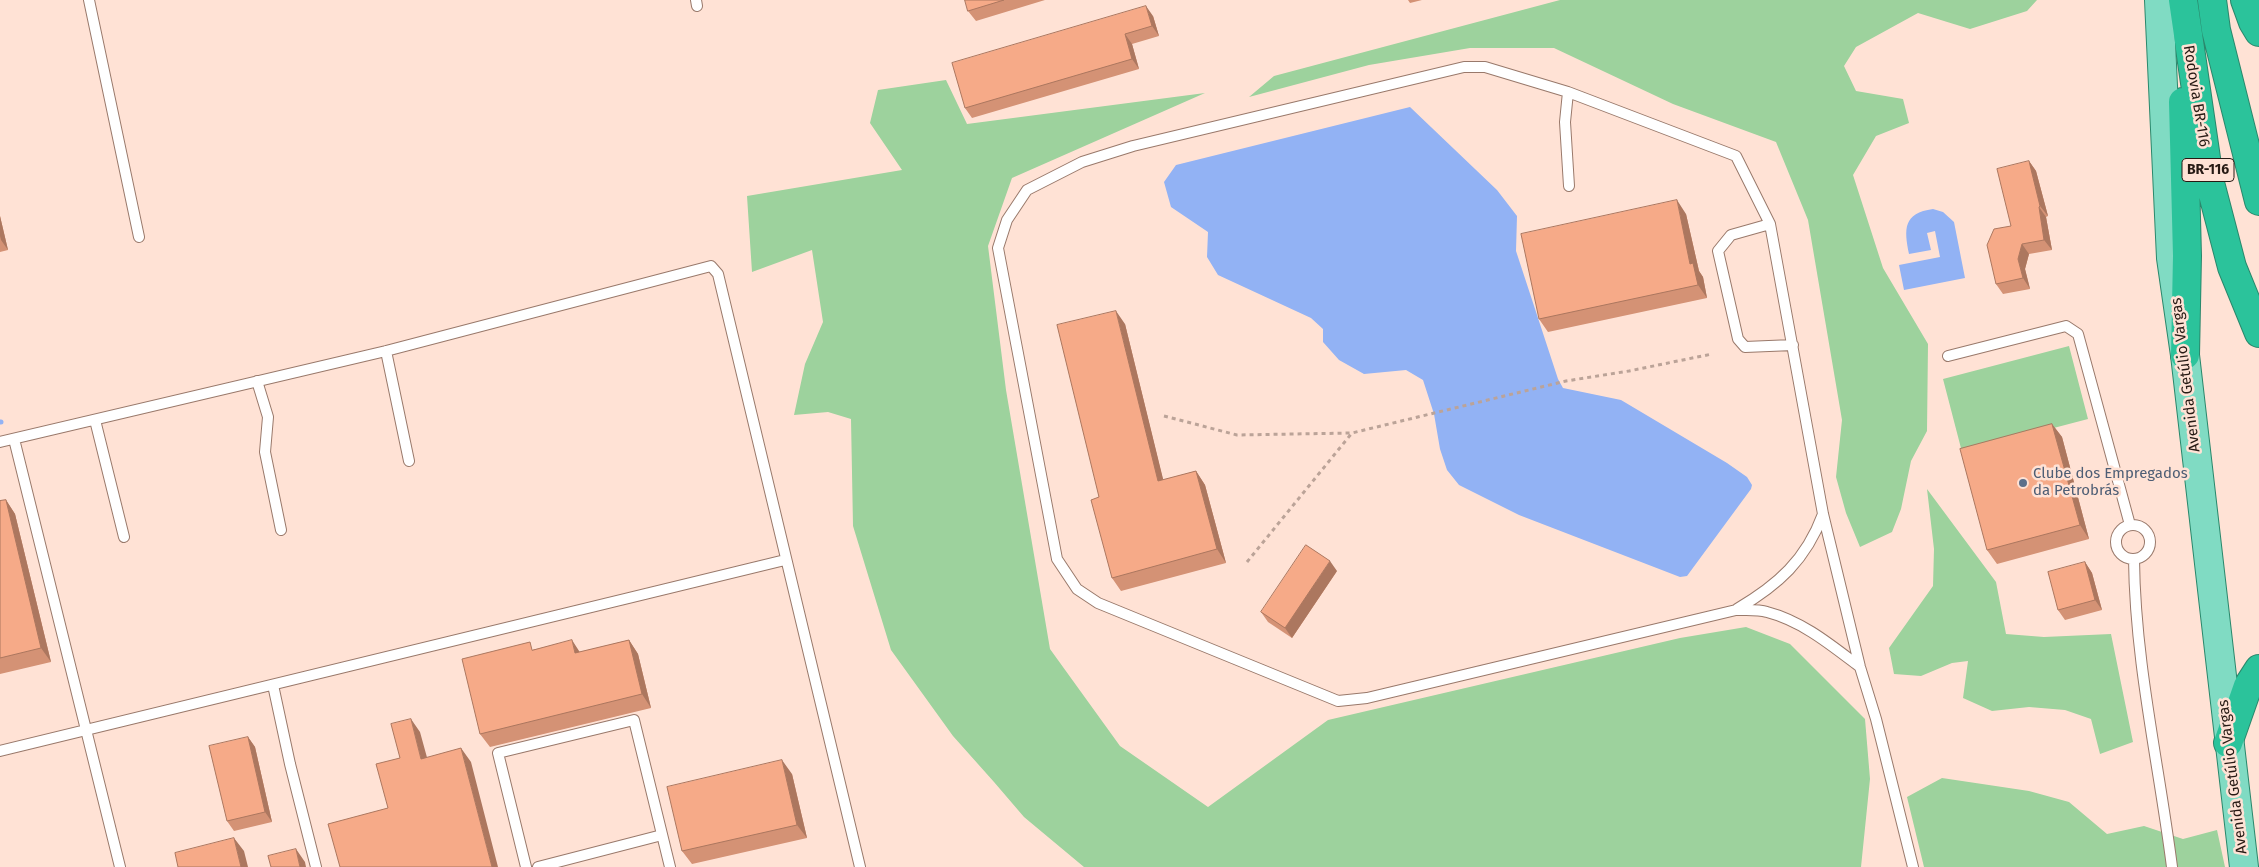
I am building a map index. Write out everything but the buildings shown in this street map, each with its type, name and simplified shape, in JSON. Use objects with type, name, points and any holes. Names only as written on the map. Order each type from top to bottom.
[{"type":"highway","name":"Rodovia BR-116","points":[[2212,0],[2216,30],[2259,201]]},
{"type":"highway","points":[[2245,0],[2259,32]]},
{"type":"highway","name":"BR-116","points":[[2184,12],[2183,116],[2187,256],[2185,355]]},
{"type":"highway","name":"Rodovia BR-116","points":[[2184,12],[2209,179],[2232,267],[2259,333]]},
{"type":"highway","points":[[2228,743],[2248,686],[2259,669]]},
{"type":"main road","name":"Avenida Getúlio Vargas","points":[[2159,0],[2172,258],[2185,355],[2228,743],[2244,867]]},
{"type":"lane","points":[[89,0],[139,237]]},
{"type":"lane","points":[[1860,667],[1814,632],[1766,611],[1736,610],[1367,698],[1338,700],[1098,603],[1077,589],[1057,559],[998,248],[1008,220],[1027,190],[1082,162],[1133,146],[1464,67],[1485,68],[1568,92],[1736,156],[1770,224],[1823,514],[1860,667],[1876,719],[1913,867]]},
{"type":"lane","points":[[1568,92],[1565,122],[1569,186]]},
{"type":"lane","points":[[1770,224],[1731,235],[1718,251],[1738,339],[1745,347],[1793,345]]},
{"type":"lane","points":[[0,442],[386,351],[712,266],[718,274],[860,867]]},
{"type":"lane","points":[[1948,356],[2066,326],[2078,334],[2130,525]]},
{"type":"lane","points":[[386,351],[409,461]]},
{"type":"lane","points":[[257,381],[268,417],[264,452],[280,530]]},
{"type":"lane","points":[[95,420],[124,537]]},
{"type":"lane","points":[[14,439],[120,867]]},
{"type":"lane","points":[[1736,610],[1766,592],[1790,570],[1815,534],[1823,514]]},
{"type":"lane","points":[[2130,525],[2139,526],[2146,531],[2150,540],[2148,549],[2142,556],[2134,559],[2121,554],[2116,540],[2123,528],[2130,525]]},
{"type":"lane","points":[[2134,559],[2134,589],[2148,716],[2165,813],[2172,867]]},
{"type":"lane","points":[[0,751],[785,560]]},
{"type":"lane","points":[[273,685],[290,764],[316,867]]},
{"type":"lane","points":[[526,867],[498,753],[634,720],[670,867]]},
{"type":"lane","points":[[538,867],[662,835]]},
{"type":"path","points":[[1164,416],[1237,435],[1352,433],[1566,382],[1712,354]]},
{"type":"path","points":[[1248,562],[1352,433]]},
{"type":"green space","points":[[1560,0],[2037,0],[2027,11],[1970,29],[1918,13],[1856,47],[1844,66],[1856,91],[1903,99],[1909,123],[1876,136],[1853,175],[1883,268],[1928,344],[1927,431],[1911,461],[1901,509],[1892,532],[1860,547],[1846,513],[1836,477],[1842,420],[1808,220],[1776,142],[1673,104],[1554,48],[1470,48],[1369,65],[1249,97],[1274,76]]},
{"type":"green space","points":[[946,80],[967,124],[1205,93],[1012,178],[988,246],[1006,390],[1050,649],[1120,746],[1208,807],[1328,720],[1680,638],[1746,627],[1790,644],[1865,719],[1870,779],[1861,867],[1084,867],[1024,817],[953,736],[891,650],[853,526],[851,419],[828,412],[794,415],[805,364],[823,322],[812,250],[752,272],[747,196],[902,170],[870,123],[878,90]]},
{"type":"green space","points":[[2069,346],[2088,419],[1962,452],[1943,379]]},
{"type":"green space","points":[[1927,489],[1996,582],[2006,634],[2044,637],[2111,634],[2133,742],[2100,754],[2091,719],[2065,710],[2029,707],[1992,711],[1963,698],[1968,661],[1952,663],[1921,676],[1894,674],[1889,648],[1933,586],[1934,549]]},
{"type":"green space","points":[[1942,778],[2029,791],[2069,802],[2107,834],[2144,826],[2183,839],[2217,830],[2225,867],[1924,867],[1907,797]]},
{"type":"water","points":[[1410,107],[1497,190],[1517,216],[1516,251],[1558,379],[1563,388],[1621,400],[1727,463],[1747,477],[1752,485],[1751,489],[1687,576],[1680,577],[1519,515],[1459,485],[1447,470],[1440,449],[1434,414],[1423,380],[1406,370],[1364,374],[1339,360],[1323,342],[1323,329],[1311,318],[1218,275],[1207,257],[1208,232],[1171,207],[1164,182],[1176,165]]},
{"type":"water","points":[[1933,209],[1943,212],[1954,222],[1965,278],[1904,290],[1899,265],[1940,257],[1935,231],[1927,233],[1931,250],[1909,254],[1907,245],[1906,230],[1911,218],[1923,211]]},
{"type":"place","name":"Clube dos Empregados da Petrobrás","points":[[2023,483]]}]
